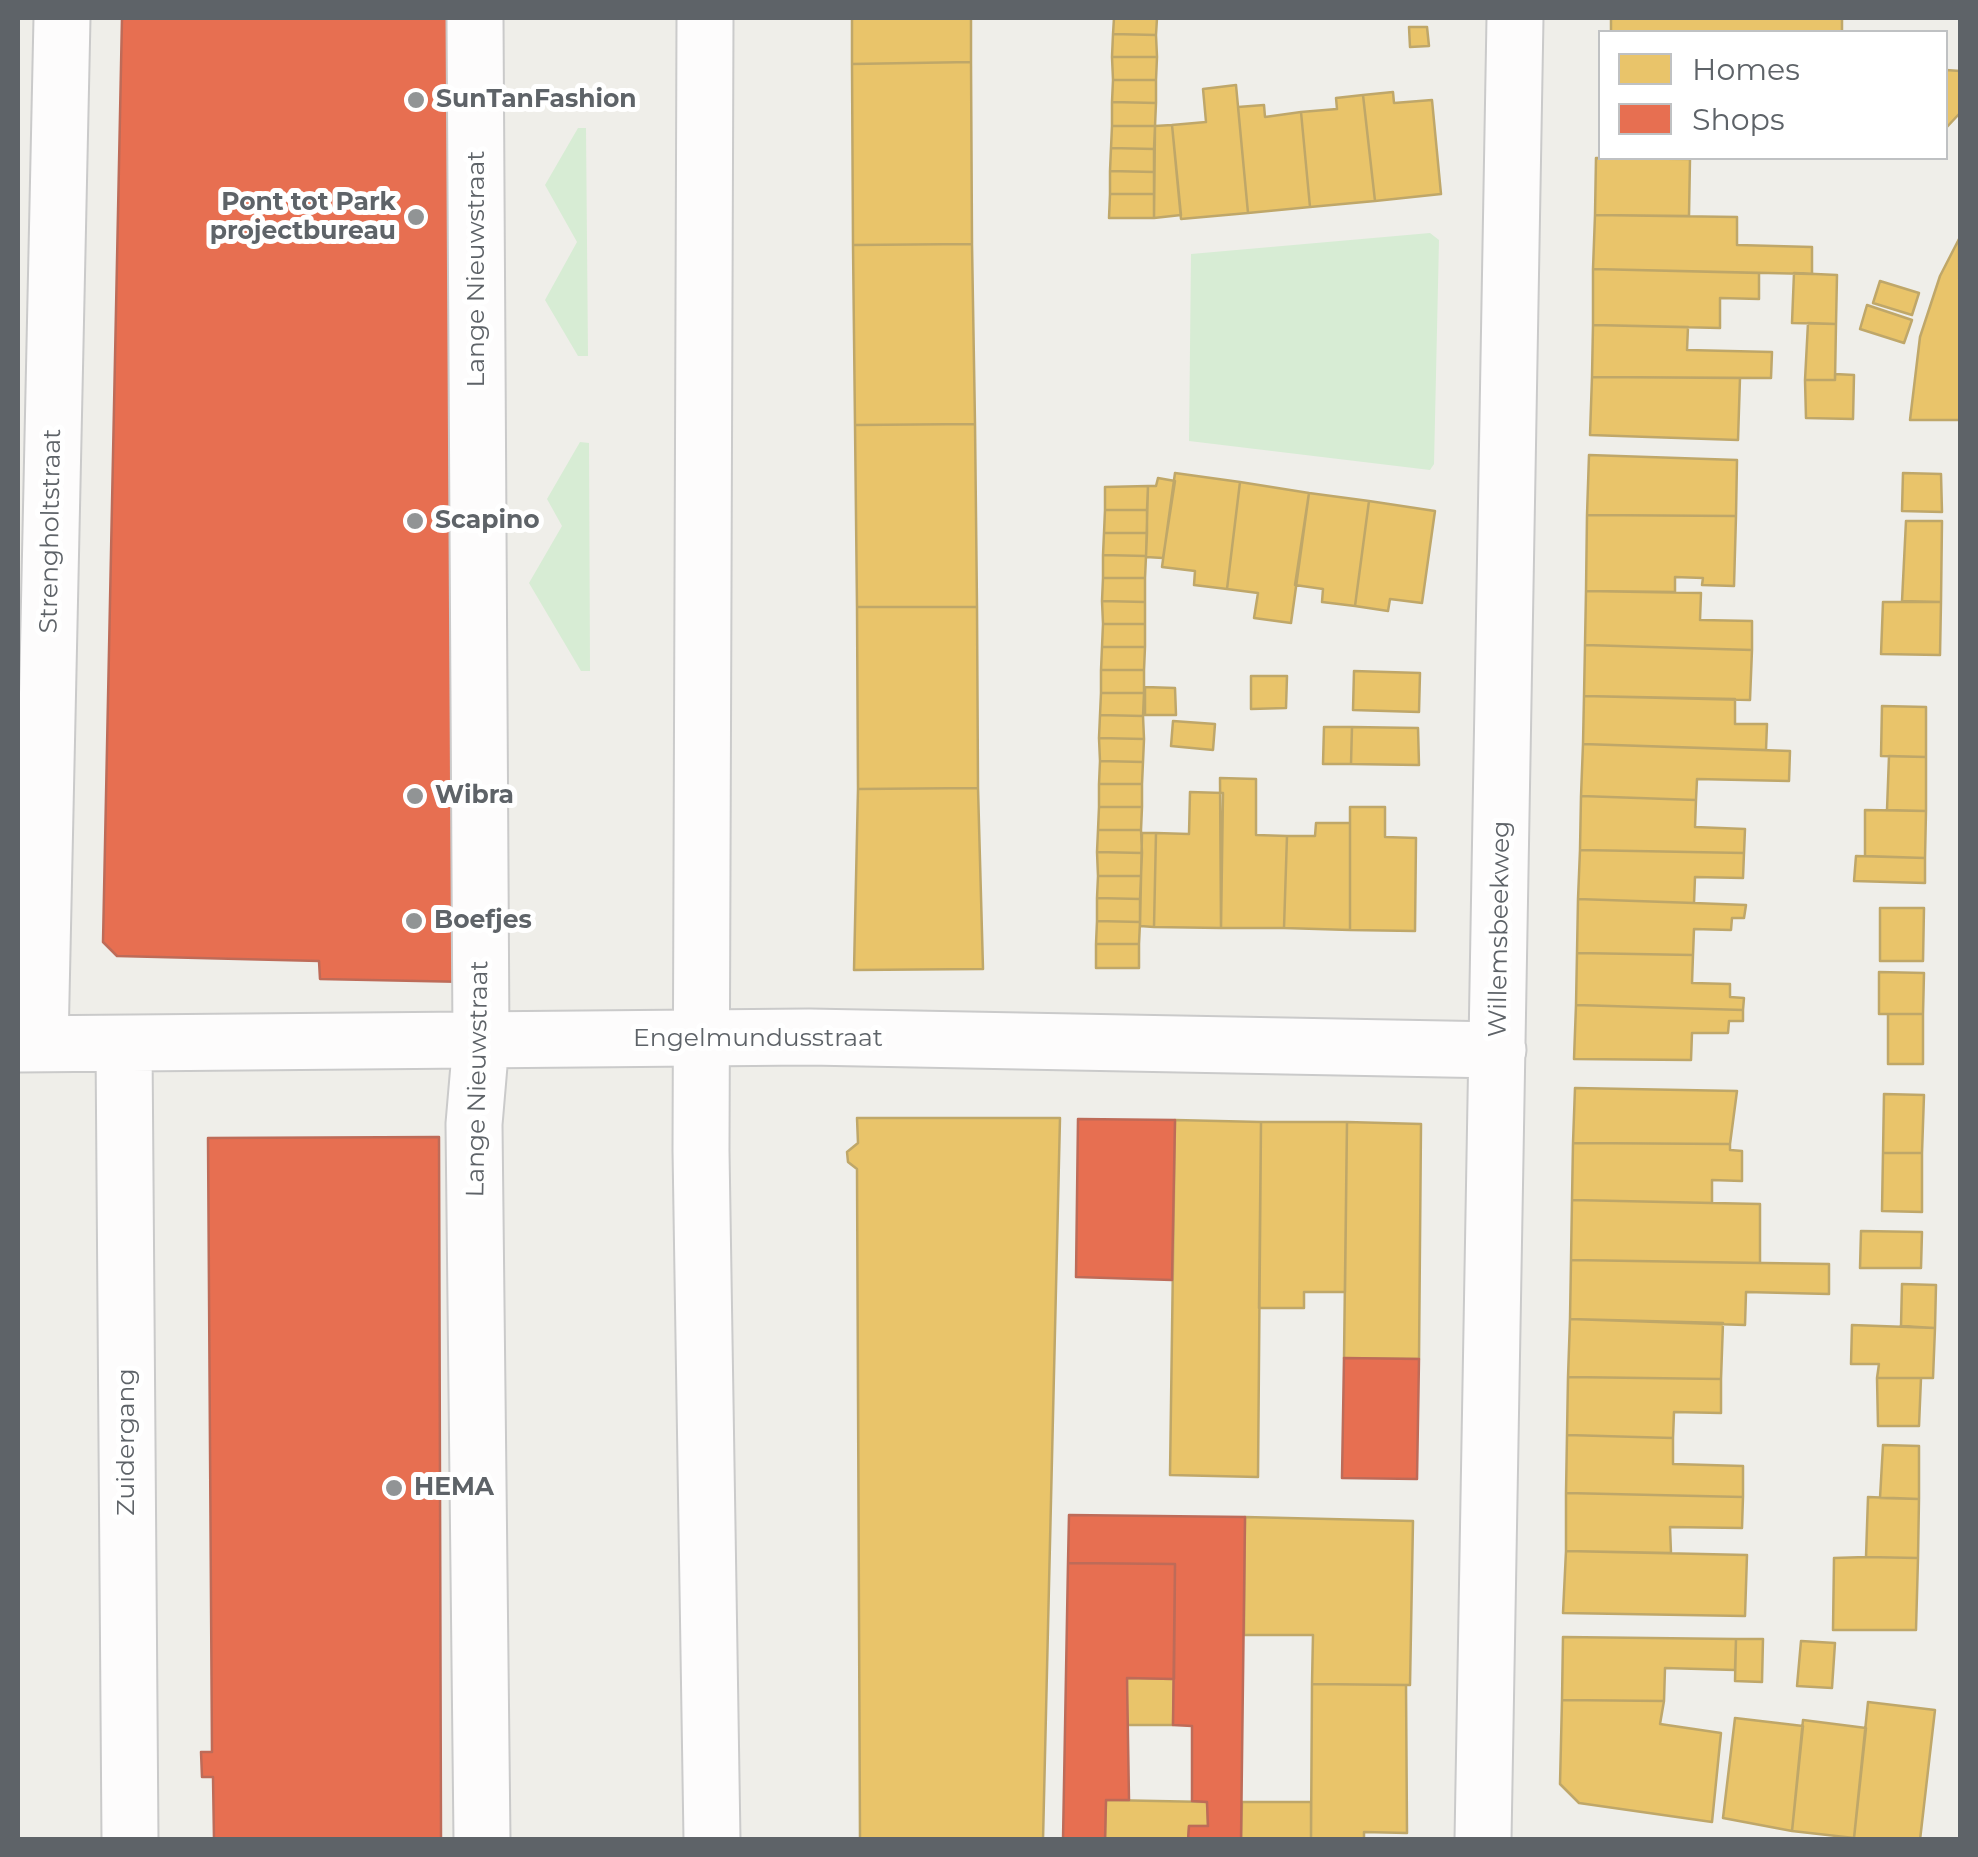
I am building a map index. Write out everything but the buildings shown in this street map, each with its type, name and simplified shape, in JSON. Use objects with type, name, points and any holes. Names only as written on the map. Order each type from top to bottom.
[{"type":"street","name":"Strengholtstraat","points":[[29,1044],[35,407],[62,18]]},
{"type":"street","name":"Lange Nieuwstraat","points":[[475,18],[481,1042],[474,1164],[482,1840]]},
{"type":"street","points":[[705,18],[701,1038],[712,1840]]},
{"type":"street","name":"Willemsbeekweg","points":[[1483,1840],[1515,18]]},
{"type":"street","name":"Engelmundusstraat","points":[[29,1044],[701,1038],[1498,1050]]},
{"type":"street","name":"Zuidergang","points":[[124,1045],[130,1840]]},
{"type":"green space","points":[[578,128],[586,128],[588,356],[578,356],[545,300],[577,242],[545,185]]},
{"type":"green space","points":[[1430,233],[1439,240],[1434,464],[1430,470],[1189,441],[1191,254]]},
{"type":"green space","points":[[580,442],[589,443],[590,671],[581,671],[529,583],[562,526],[547,499]]},
{"type":"place","name":"SunTanFashion","points":[[416,100]]},
{"type":"place","name":"Pont tot Park projectbureau","points":[[416,217]]},
{"type":"place","name":"Scapino","points":[[415,521]]},
{"type":"place","name":"Wibra","points":[[415,796]]},
{"type":"place","name":"Boefjes","points":[[414,921]]},
{"type":"place","name":"HEMA","points":[[394,1488]]}]
